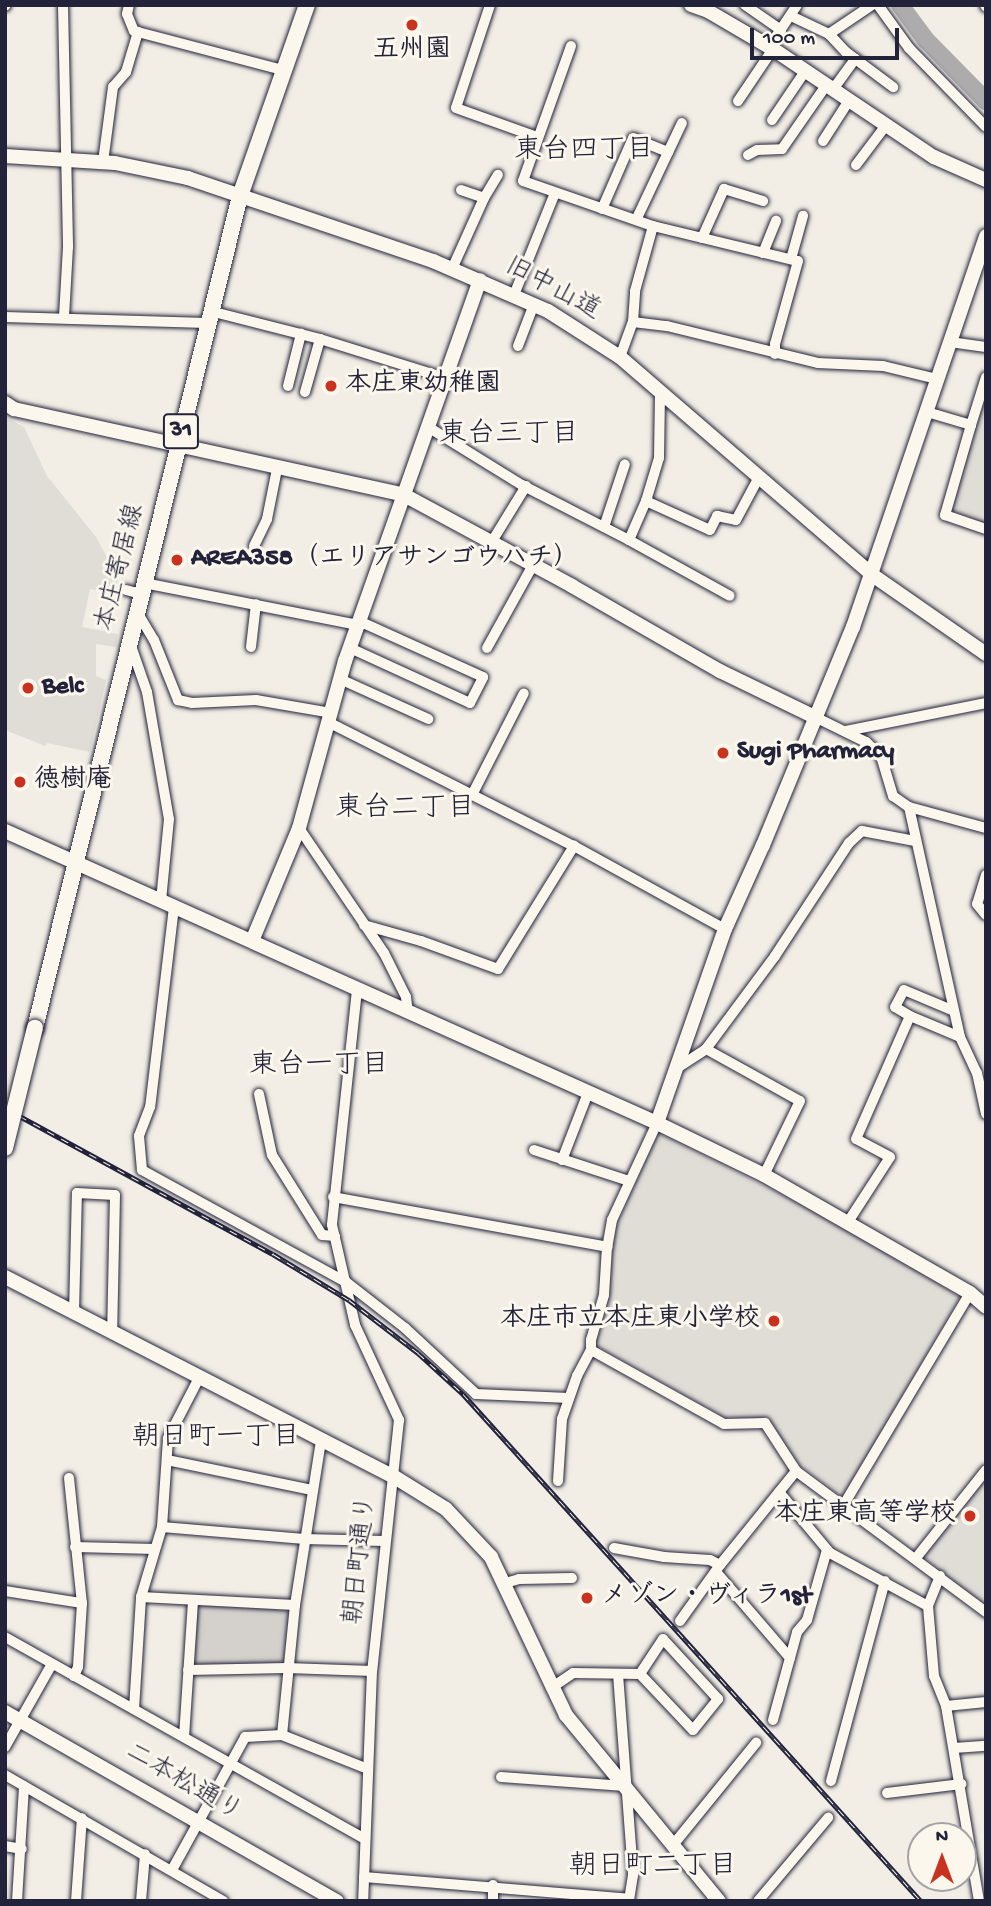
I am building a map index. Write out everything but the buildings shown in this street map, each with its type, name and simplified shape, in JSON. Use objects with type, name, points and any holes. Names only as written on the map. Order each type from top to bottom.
[{"type":"main road","name":"本庄寄居線","points":[[5,1148],[130,642],[137,612],[137,589],[178,446],[208,317],[240,196],[307,5]]},
{"type":"street","points":[[63,5],[68,247],[64,317]]},
{"type":"street","points":[[129,5],[127,14],[138,32],[283,70]]},
{"type":"street","points":[[490,5],[456,108],[537,137]]},
{"type":"street","points":[[691,5],[708,10],[771,48],[934,157],[986,180]]},
{"type":"street","points":[[745,5],[781,30]]},
{"type":"street","points":[[738,101],[797,5]]},
{"type":"street","points":[[829,34],[872,5]]},
{"type":"street","points":[[878,5],[909,48],[986,127]]},
{"type":"street","points":[[791,16],[829,34],[855,59],[893,87]]},
{"type":"street","points":[[103,162],[113,87],[126,72],[138,32]]},
{"type":"street","points":[[571,46],[523,181],[602,209],[637,218],[653,226],[798,261],[775,344],[775,354]]},
{"type":"street","points":[[748,155],[757,150],[782,149],[855,59]]},
{"type":"street","points":[[772,120],[806,70]]},
{"type":"street","points":[[823,141],[850,99]]},
{"type":"street","points":[[637,218],[682,123]]},
{"type":"street","points":[[856,165],[887,124]]},
{"type":"street","points":[[602,209],[633,138],[668,152]]},
{"type":"street","name":"旧中山道","points":[[5,156],[67,159],[150,168],[452,269],[534,304],[580,329],[620,357],[871,574],[986,653]]},
{"type":"street","points":[[452,269],[484,198],[498,175]]},
{"type":"street","points":[[702,238],[724,189],[763,201]]},
{"type":"street","points":[[461,190],[484,198]]},
{"type":"street","points":[[514,295],[555,193]]},
{"type":"street","points":[[791,259],[803,216]]},
{"type":"street","points":[[763,253],[776,220]]},
{"type":"street","points":[[620,357],[633,322],[635,291],[653,226]]},
{"type":"street","points":[[558,1481],[562,1419],[591,1350],[591,1340],[604,1296],[607,1247],[612,1220],[657,1123],[725,929],[817,718],[871,574],[986,236]]},
{"type":"street","points":[[252,941],[299,828],[340,679],[480,280]]},
{"type":"street","points":[[518,346],[534,304]]},
{"type":"street","points":[[5,317],[208,317],[302,334],[445,378]]},
{"type":"street","points":[[633,322],[667,326],[818,363],[883,366],[937,379]]},
{"type":"street","points":[[288,386],[302,334]]},
{"type":"street","points":[[304,392],[320,339]]},
{"type":"street","points":[[950,342],[986,347]]},
{"type":"street","points":[[986,377],[945,515],[986,530]]},
{"type":"street","points":[[629,540],[646,501],[659,458],[660,392]]},
{"type":"street","points":[[5,403],[14,410],[404,495],[720,671],[866,742],[881,756],[893,796],[909,807],[986,828]]},
{"type":"street","points":[[927,412],[971,425]]},
{"type":"street","points":[[428,427],[526,486],[730,596]]},
{"type":"street","points":[[604,527],[625,464]]},
{"type":"street","points":[[254,546],[267,519],[277,469]]},
{"type":"street","points":[[646,501],[710,530],[716,516],[736,520],[759,477]]},
{"type":"street","points":[[492,543],[526,486]]},
{"type":"street","points":[[487,648],[533,565]]},
{"type":"street","points":[[137,589],[256,604],[360,624],[483,677],[470,703],[350,649]]},
{"type":"street","points":[[251,647],[256,604]]},
{"type":"street","points":[[137,612],[154,640],[178,700],[192,703],[256,700],[329,718],[574,846],[725,929]]},
{"type":"street","points":[[130,642],[147,692],[169,819],[167,904],[150,1107],[139,1136],[142,1170],[346,1282],[405,1328],[476,1394],[569,1398]]},
{"type":"street","points":[[340,679],[428,719]]},
{"type":"street","points":[[472,795],[524,693]]},
{"type":"street","points":[[846,731],[986,703]]},
{"type":"street","points":[[909,807],[960,1037],[977,1073],[986,1114]]},
{"type":"street","points":[[299,828],[384,953],[406,997],[408,1013]]},
{"type":"street","points":[[5,831],[657,1123],[764,1175],[970,1293],[986,1307]]},
{"type":"street","points":[[676,1069],[706,1049],[775,956],[849,843],[862,831],[915,841]]},
{"type":"street","points":[[364,925],[421,941],[498,969],[574,846]]},
{"type":"street","points":[[986,875],[977,904],[986,915]]},
{"type":"street","name":"朝日町通り","points":[[357,990],[332,1197],[335,1236],[355,1325],[398,1420],[372,1671],[363,1901]]},
{"type":"street","points":[[954,1011],[904,990],[895,1007],[960,1037]]},
{"type":"street","points":[[848,1222],[890,1157],[856,1139],[910,1016]]},
{"type":"street","points":[[706,1049],[800,1101],[764,1175]]},
{"type":"street","points":[[562,1160],[588,1093]]},
{"type":"street","points":[[259,1094],[272,1154],[322,1235],[335,1236]]},
{"type":"street","points":[[534,1150],[629,1181]]},
{"type":"street","points":[[74,1313],[77,1193],[115,1195],[112,1333]]},
{"type":"street","points":[[332,1197],[607,1247]]},
{"type":"street","points":[[5,1277],[393,1476],[446,1509],[474,1535],[491,1557],[566,1715],[719,1901]]},
{"type":"street","points":[[843,1506],[970,1293]]},
{"type":"street","points":[[591,1350],[724,1424],[765,1423],[796,1471],[986,1612]]},
{"type":"street","points":[[134,1709],[141,1597],[162,1527],[169,1438],[199,1378]]},
{"type":"street","points":[[282,1735],[295,1605],[321,1440]]},
{"type":"street","points":[[167,1460],[312,1490]]},
{"type":"street","points":[[916,1558],[986,1470]]},
{"type":"street","points":[[680,1621],[796,1471]]},
{"type":"street","points":[[69,1478],[82,1603],[78,1667],[74,1676]]},
{"type":"street","points":[[779,1492],[827,1550],[928,1605]]},
{"type":"street","points":[[162,1527],[304,1539],[384,1541]]},
{"type":"street","points":[[75,1547],[155,1549]]},
{"type":"street","points":[[614,1548],[664,1557],[710,1560],[790,1658]]},
{"type":"street","points":[[773,1720],[797,1632],[807,1620],[827,1550]]},
{"type":"street","points":[[940,1576],[928,1605],[934,1676],[946,1706],[979,1901]]},
{"type":"street","points":[[502,1584],[519,1580],[572,1578]]},
{"type":"street","points":[[831,1781],[885,1581]]},
{"type":"street","points":[[5,1591],[82,1603]]},
{"type":"street","points":[[141,1597],[295,1605]]},
{"type":"street","points":[[184,1737],[193,1600]]},
{"type":"street","points":[[5,1637],[365,1839]]},
{"type":"street","points":[[551,1688],[573,1673],[640,1674],[693,1730],[718,1699],[663,1639],[640,1674]]},
{"type":"street","points":[[5,1747],[52,1664]]},
{"type":"street","points":[[188,1670],[287,1668],[372,1671]]},
{"type":"street","points":[[363,1877],[493,1885],[629,1900],[633,1875],[618,1674]]},
{"type":"street","points":[[946,1706],[986,1702]]},
{"type":"street","name":"二本松通り","points":[[5,1712],[337,1901]]},
{"type":"street","points":[[172,1870],[245,1737],[282,1735],[368,1769]]},
{"type":"street","points":[[673,1845],[756,1743]]},
{"type":"street","points":[[954,1748],[986,1746]]},
{"type":"street","points":[[5,1775],[145,1854],[219,1900]]},
{"type":"street","points":[[500,1777],[625,1786]]},
{"type":"street","points":[[887,1793],[961,1784]]},
{"type":"street","points":[[17,1901],[24,1786]]},
{"type":"street","points":[[76,1901],[82,1818]]},
{"type":"street","points":[[758,1901],[828,1818]]},
{"type":"street","points":[[5,1846],[22,1849]]},
{"type":"street","points":[[141,1901],[145,1854]]},
{"type":"street","points":[[493,1885],[493,1901]]},
{"type":"shaded area","points":[[986,390],[986,524],[950,511]]},
{"type":"shaded area","points":[[5,417],[24,427],[47,476],[96,537],[118,578],[116,595],[90,589],[82,627],[118,634],[116,647],[96,644],[96,676],[106,680],[90,752],[47,743],[45,746],[5,730]]},
{"type":"shaded area","name":"本庄市立本庄東小学校","points":[[658,1133],[842,1225],[960,1297],[843,1498],[798,1463],[765,1419],[725,1417],[596,1345],[608,1294],[614,1232]]},
{"type":"shaded area","name":"本庄東高等学校","points":[[986,1476],[986,1607],[923,1556]]},
{"type":"shaded area","points":[[200,1604],[286,1610],[290,1614],[284,1659],[280,1663],[197,1667],[194,1665],[197,1607]]},
{"type":"waterway","points":[[900,5],[926,40],[986,101]]},
{"type":"railway","points":[[5,1108],[273,1254],[349,1300],[418,1353],[463,1394],[921,1901]]},
{"type":"place","name":"五州園","points":[[412,25]]},
{"type":"place","name":"本庄東幼稚園","points":[[331,386]]},
{"type":"place","name":"AREA358（エリアサンゴウハチ）","points":[[177,560]]},
{"type":"place","name":"Belc","points":[[28,688]]},
{"type":"place","name":"Sugi Pharmacy","points":[[723,753]]},
{"type":"place","name":"徳樹庵","points":[[20,782]]},
{"type":"place","name":"本庄市立本庄東小学校","points":[[774,1321]]},
{"type":"place","name":"本庄東高等学校","points":[[970,1516]]},
{"type":"place","name":"メゾン・ヴィラ1st","points":[[587,1598]]},
{"type":"district","name":"東台四丁目","points":[[584,152]]},
{"type":"district","name":"東台三丁目","points":[[509,436]]},
{"type":"district","name":"東台二丁目","points":[[405,810]]},
{"type":"district","name":"東台一丁目","points":[[319,1067]]},
{"type":"district","name":"朝日町一丁目","points":[[216,1439]]},
{"type":"district","name":"朝日町二丁目","points":[[653,1868]]}]
